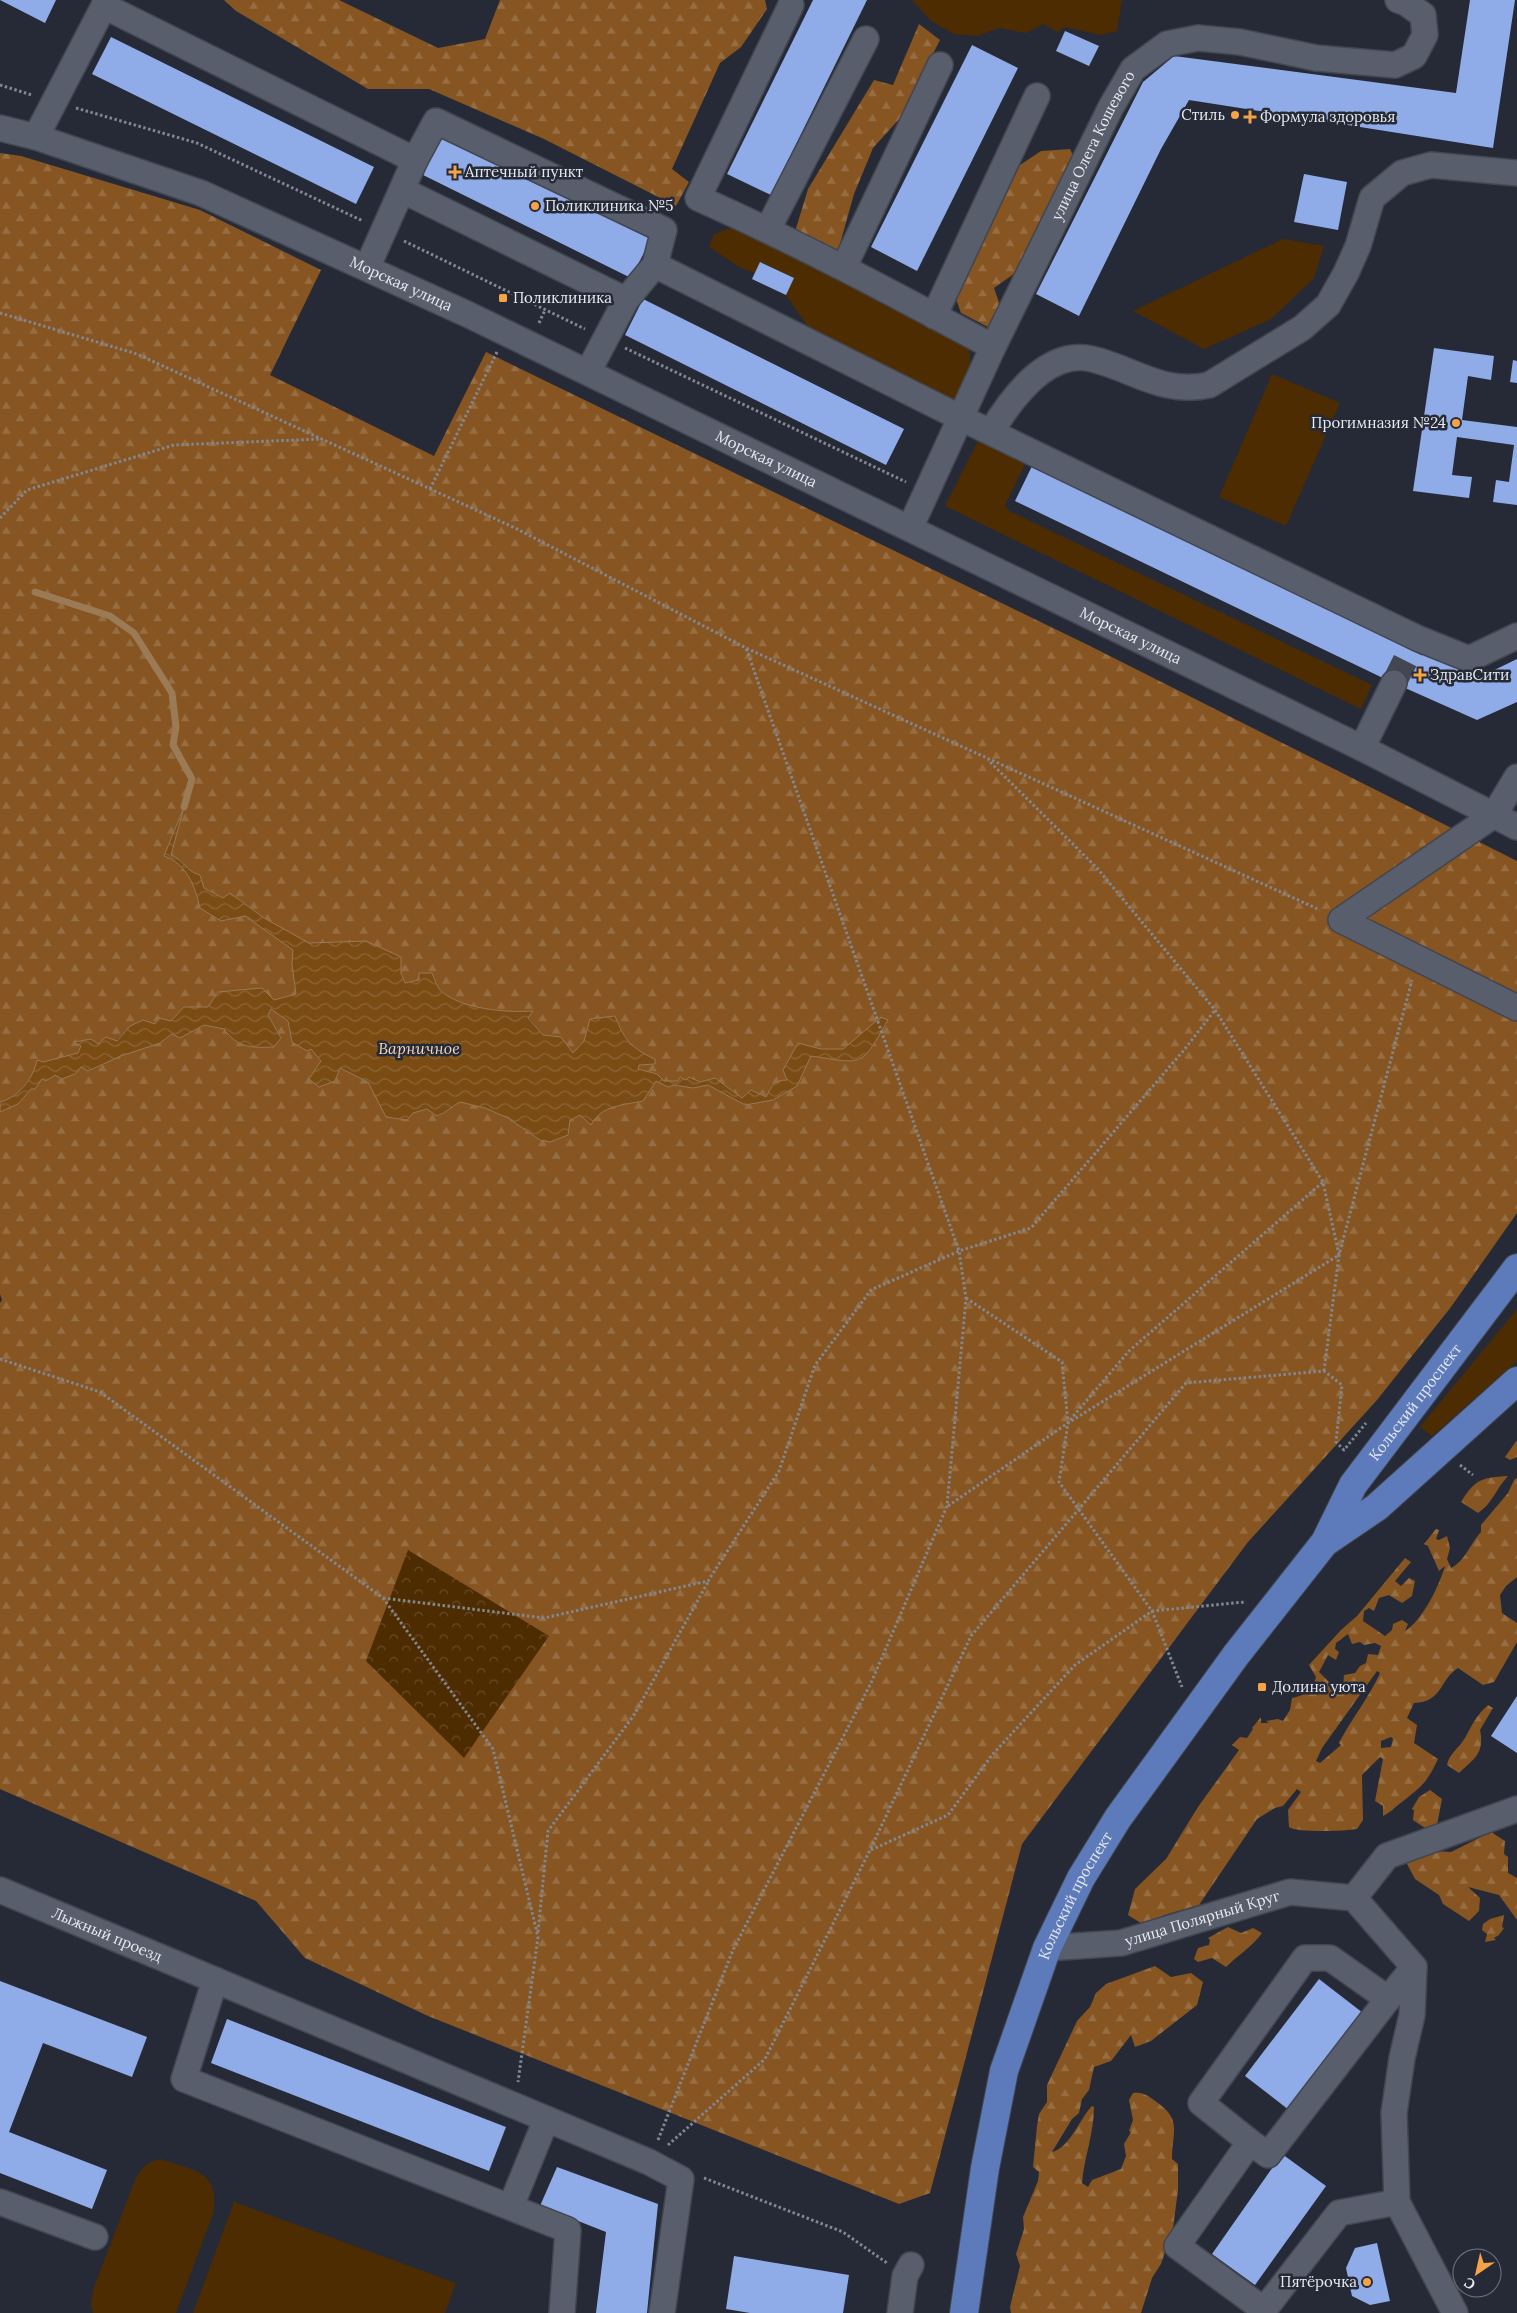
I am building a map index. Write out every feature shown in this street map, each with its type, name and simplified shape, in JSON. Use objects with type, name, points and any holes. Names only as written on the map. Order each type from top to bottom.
[{"type":"main road","name":"Кольский проспект","points":[[964,2313],[985,2168],[1004,2071],[1047,1948],[1082,1878],[1118,1818],[1236,1655],[1326,1542],[1353,1485],[1517,1268]]},
{"type":"main road","name":"Кольский проспект","points":[[1326,1542],[1377,1507],[1517,1382]]},
{"type":"street","name":"улица Олега Кошевого","points":[[910,528],[993,347],[1111,107],[1133,68],[1167,44],[1198,38],[1240,42],[1316,58],[1395,65],[1414,56],[1425,35],[1423,14],[1398,0]]},
{"type":"street","points":[[36,137],[105,3],[415,160]]},
{"type":"street","points":[[791,5],[698,198],[768,229],[844,267],[993,347]]},
{"type":"street","points":[[768,229],[866,39]]},
{"type":"street","points":[[844,267],[940,65]]},
{"type":"street","points":[[934,316],[1037,96]]},
{"type":"street","points":[[367,268],[415,160],[436,121],[664,230],[655,265],[626,300],[588,372]]},
{"type":"street","name":"Морская улица","points":[[0,128],[36,137],[201,193],[367,268],[529,343],[910,528],[1362,748],[1517,827]]},
{"type":"street","points":[[991,432],[1007,405],[1052,362],[1091,358],[1132,374],[1179,387],[1194,388],[1209,385],[1302,328],[1328,305],[1346,273],[1358,246],[1372,198],[1402,173],[1431,165],[1517,173]]},
{"type":"street","points":[[402,190],[626,300]]},
{"type":"street","points":[[655,265],[1415,642],[1470,659],[1517,636]]},
{"type":"street","points":[[1362,748],[1394,683]]},
{"type":"street","points":[[1517,777],[1494,815],[1342,920],[1517,1008]]},
{"type":"street","points":[[1456,2313],[1397,2202],[1394,2113],[1402,2058],[1412,2015],[1414,1968],[1354,1898],[1387,1856],[1517,1809]]},
{"type":"street","name":"Лыжный проезд","points":[[0,1890],[649,2162],[681,2179],[662,2313]]},
{"type":"street","name":"улица Полярный Круг","points":[[1047,1948],[1122,1943],[1290,1892],[1354,1898]]},
{"type":"street","points":[[1388,1999],[1330,1958],[1305,1958],[1200,2103],[1268,2155],[1414,1968]]},
{"type":"street","points":[[215,1980],[184,2079],[568,2230],[562,2313]]},
{"type":"street","points":[[511,2206],[546,2120]]},
{"type":"street","points":[[1250,2142],[1177,2246],[1264,2310],[1339,2213],[1397,2202]]},
{"type":"street","points":[[0,2202],[95,2237]]},
{"type":"street","points":[[900,2313],[908,2270]]},
{"type":"path","points":[[0,85],[197,143],[927,492]]},
{"type":"path","points":[[529,343],[545,310]]},
{"type":"path","points":[[0,313],[137,354],[515,528],[746,648],[1342,920]]},
{"type":"path","points":[[430,489],[499,348]]},
{"type":"path","points":[[0,518],[27,490],[174,445],[322,439]]},
{"type":"path","points":[[649,2162],[733,1950],[871,1683],[947,1506],[966,1298],[959,1250],[746,648]]},
{"type":"path","points":[[987,758],[1097,868],[1215,1010],[1323,1182],[1339,1255]]},
{"type":"path","points":[[1324,1371],[1339,1255],[1418,958]]},
{"type":"path","points":[[515,2106],[538,1937],[548,1831],[634,1715],[708,1581],[779,1472],[815,1365],[871,1290],[959,1250],[1031,1228],[1184,1050],[1215,1010]]},
{"type":"path","points":[[1068,1423],[1129,1351],[1323,1182]]},
{"type":"path","points":[[947,1506],[1068,1423],[1339,1255]]},
{"type":"path","points":[[966,1298],[1062,1362],[1068,1423],[1059,1482],[1152,1611],[1182,1688]]},
{"type":"path","points":[[0,1359],[100,1392],[383,1598],[492,1749],[538,1937]]},
{"type":"path","points":[[649,2162],[764,2059],[870,1850],[972,1636],[1186,1383],[1324,1371],[1342,1385],[1336,1442]]},
{"type":"path","points":[[383,1598],[544,1618],[708,1581]]},
{"type":"path","points":[[870,1850],[948,1815],[992,1755],[1075,1665],[1152,1611],[1253,1602]]},
{"type":"path","points":[[708,2178],[843,2232],[908,2270]]},
{"type":"green space","points":[[224,0],[339,0],[438,48],[485,39],[500,0],[765,0],[767,9],[741,47],[720,63],[672,169],[689,182],[676,206],[544,139],[429,89],[368,89],[236,11]]},
{"type":"green space","points":[[912,0],[1122,0],[1117,31],[1101,35],[1065,27],[1058,32],[1043,24],[1026,33],[999,28],[977,36],[954,34],[931,21]]},
{"type":"green space","points":[[919,24],[940,40],[901,117],[873,148],[854,194],[838,251],[794,235],[808,189],[874,80],[893,85]]},
{"type":"green space","points":[[1070,149],[1077,164],[1018,271],[994,288],[1002,311],[988,327],[961,313],[956,299],[1020,165],[1041,151]]},
{"type":"green space","points":[[0,153],[21,156],[200,210],[321,270],[270,375],[434,456],[486,352],[1090,646],[1517,861],[1517,1213],[1451,1307],[1377,1400],[1248,1542],[1022,1844],[930,2193],[899,2204],[428,2016],[305,1958],[256,1901],[0,1789],[0,1303],[2,1300],[0,1294],[0,1112],[18,1104],[31,1089],[35,1089],[42,1079],[46,1081],[55,1075],[62,1079],[75,1074],[81,1067],[89,1071],[121,1056],[160,1043],[172,1034],[180,1038],[204,1025],[224,1029],[234,1040],[246,1046],[274,1047],[281,1038],[268,1014],[271,1009],[288,1021],[292,1042],[307,1051],[311,1049],[321,1061],[309,1079],[319,1087],[335,1081],[340,1068],[368,1082],[386,1117],[407,1120],[413,1113],[428,1109],[438,1116],[460,1102],[485,1108],[508,1118],[540,1140],[550,1142],[568,1135],[570,1120],[580,1115],[591,1124],[595,1118],[607,1109],[643,1101],[656,1081],[668,1087],[674,1085],[693,1088],[708,1085],[745,1105],[773,1100],[797,1086],[811,1055],[852,1061],[859,1059],[872,1047],[888,1020],[881,1018],[843,1049],[821,1049],[798,1043],[783,1070],[788,1080],[776,1082],[767,1097],[751,1090],[742,1098],[715,1078],[700,1082],[680,1077],[678,1081],[664,1081],[657,1074],[638,1069],[639,1065],[655,1064],[655,1059],[630,1043],[622,1032],[615,1016],[590,1019],[584,1041],[573,1053],[561,1037],[543,1035],[528,1017],[532,1011],[485,1009],[460,1002],[441,991],[432,973],[419,973],[419,980],[405,983],[401,973],[401,957],[366,942],[309,944],[264,918],[230,893],[223,898],[204,888],[200,875],[191,871],[176,857],[171,855],[182,811],[164,856],[179,864],[189,877],[196,892],[200,908],[221,921],[245,916],[294,950],[292,964],[296,994],[274,1000],[262,988],[218,992],[208,1007],[184,1007],[171,1021],[159,1018],[155,1024],[143,1020],[130,1026],[116,1041],[106,1037],[98,1044],[90,1039],[75,1042],[81,1046],[79,1053],[43,1062],[38,1060],[32,1074],[19,1092],[0,1102]]},
{"type":"green space","points":[[737,226],[897,304],[969,349],[971,368],[954,402],[813,334],[786,295],[794,278],[761,262],[755,273],[741,268],[709,247],[714,234]]},
{"type":"green space","points":[[1283,239],[1324,246],[1314,278],[1271,319],[1204,349],[1133,311]]},
{"type":"green space","points":[[1272,374],[1340,403],[1286,526],[1219,497]]},
{"type":"green space","points":[[979,439],[1027,460],[1005,505],[1009,511],[1372,685],[1361,709],[945,506]]},
{"type":"green space","points":[[1517,1309],[1517,1361],[1432,1436],[1420,1427]]},
{"type":"green space","points":[[1517,1440],[1517,1457],[1510,1460],[1505,1457]]},
{"type":"green space","points":[[1508,1476],[1491,1501],[1478,1513],[1461,1502],[1471,1488],[1480,1481]]},
{"type":"green space","points":[[1517,1478],[1517,1577],[1506,1586],[1500,1595],[1502,1613],[1517,1623],[1517,1642],[1494,1682],[1483,1685],[1458,1668],[1447,1678],[1436,1695],[1423,1702],[1414,1703],[1407,1718],[1417,1725],[1414,1743],[1438,1759],[1423,1784],[1383,1816],[1383,1806],[1375,1801],[1383,1759],[1380,1757],[1362,1775],[1363,1820],[1357,1829],[1333,1831],[1311,1831],[1289,1827],[1288,1810],[1301,1792],[1297,1789],[1283,1806],[1275,1808],[1257,1819],[1199,1905],[1164,1915],[1147,1927],[1128,1915],[1135,1889],[1166,1859],[1198,1807],[1239,1750],[1232,1745],[1240,1737],[1247,1738],[1261,1717],[1261,1723],[1269,1723],[1266,1721],[1278,1719],[1283,1721],[1290,1710],[1292,1698],[1308,1692],[1313,1686],[1316,1677],[1309,1665],[1341,1630],[1357,1616],[1405,1558],[1411,1562],[1395,1581],[1401,1586],[1409,1578],[1415,1581],[1412,1596],[1402,1603],[1389,1595],[1379,1598],[1374,1611],[1369,1608],[1364,1611],[1363,1621],[1385,1636],[1392,1630],[1393,1624],[1402,1620],[1408,1624],[1405,1631],[1412,1626],[1430,1602],[1445,1566],[1439,1571],[1428,1546],[1424,1544],[1436,1529],[1439,1530],[1436,1539],[1439,1540],[1447,1536],[1450,1548],[1447,1559],[1451,1568],[1456,1565],[1481,1532],[1481,1525],[1508,1493],[1514,1480]],"holes":[[[1348,1634],[1352,1644],[1360,1642],[1364,1645],[1375,1643],[1381,1646],[1378,1655],[1368,1654],[1366,1663],[1360,1666],[1355,1673],[1344,1675],[1343,1688],[1340,1693],[1319,1672],[1328,1655],[1336,1660],[1339,1652],[1335,1649],[1336,1643]],[[1377,1671],[1380,1673],[1339,1743],[1341,1745],[1320,1763],[1316,1761],[1322,1748]],[[1391,1737],[1393,1739],[1391,1747],[1381,1748],[1381,1741]]]},
{"type":"green space","points":[[408,1550],[549,1636],[464,1758],[366,1661]]},
{"type":"green space","points":[[1488,1705],[1493,1708],[1480,1730],[1480,1750],[1474,1759],[1459,1773],[1447,1765],[1448,1761],[1465,1738],[1477,1717]]},
{"type":"green space","points":[[1430,1790],[1442,1799],[1437,1825],[1428,1830],[1413,1820],[1414,1810],[1412,1809],[1419,1797]]},
{"type":"green space","points":[[1491,1832],[1505,1841],[1504,1854],[1508,1857],[1508,1873],[1517,1878],[1517,1920],[1499,1895],[1468,1887],[1480,1898],[1479,1911],[1469,1921],[1443,1904],[1439,1895],[1415,1879],[1406,1862],[1434,1851],[1451,1852]]},
{"type":"green space","points":[[1504,1915],[1502,1927],[1504,1928],[1494,1938],[1496,1940],[1485,1942],[1487,1934],[1482,1930],[1483,1924],[1490,1919]]},
{"type":"green space","points":[[1228,1927],[1241,1933],[1253,1928],[1262,1933],[1254,1943],[1226,1967],[1212,1958],[1198,1962],[1194,1959],[1198,1948],[1209,1945],[1210,1940],[1208,1938]]},
{"type":"green space","points":[[1155,1966],[1171,1977],[1191,1973],[1203,1982],[1197,2005],[1151,2041],[1135,2047],[1131,2035],[1111,2061],[1094,2067],[1089,2090],[1082,2099],[1079,2113],[1072,2119],[1052,2152],[1064,2145],[1088,2111],[1092,2106],[1094,2107],[1082,2183],[1088,2187],[1092,2180],[1121,2169],[1126,2156],[1124,2144],[1131,2132],[1129,2131],[1133,2120],[1129,2100],[1133,2093],[1147,2096],[1164,2108],[1173,2120],[1172,2159],[1178,2164],[1178,2190],[1173,2228],[1161,2264],[1152,2278],[1141,2313],[1011,2313],[1010,2307],[1020,2266],[1016,2254],[1024,2229],[1023,2217],[1038,2181],[1039,2172],[1033,2167],[1039,2114],[1047,2102],[1047,2085],[1077,2021],[1090,2007],[1096,1993],[1106,1984]]},
{"type":"green space","points":[[161,2159],[203,2175],[213,2189],[213,2214],[176,2313],[93,2313],[91,2302],[94,2287],[135,2180],[145,2166]]},
{"type":"green space","points":[[234,2202],[456,2283],[445,2313],[193,2313]]},
{"type":"water","name":"Варничное","points":[[184,807],[171,855],[191,871],[200,875],[204,888],[223,898],[230,893],[264,918],[309,943],[366,941],[401,957],[401,973],[405,983],[419,980],[419,973],[432,973],[441,991],[460,1002],[485,1009],[533,1011],[528,1018],[543,1035],[561,1037],[573,1053],[584,1041],[590,1019],[615,1016],[622,1032],[630,1043],[655,1059],[655,1064],[639,1065],[638,1069],[657,1074],[664,1081],[678,1081],[680,1077],[686,1080],[689,1077],[700,1082],[715,1078],[742,1098],[751,1090],[766,1097],[774,1084],[787,1080],[783,1070],[798,1043],[821,1049],[843,1049],[881,1017],[888,1020],[866,1055],[852,1061],[811,1056],[797,1086],[773,1100],[745,1105],[708,1085],[693,1088],[674,1085],[668,1087],[656,1081],[643,1101],[607,1110],[595,1118],[591,1125],[580,1115],[570,1120],[568,1135],[550,1142],[540,1140],[508,1118],[485,1108],[460,1102],[437,1116],[427,1109],[413,1113],[407,1120],[386,1117],[368,1082],[340,1068],[335,1081],[319,1087],[309,1079],[321,1061],[311,1049],[307,1051],[292,1042],[288,1021],[271,1009],[268,1015],[281,1038],[274,1047],[246,1046],[234,1040],[224,1029],[204,1025],[180,1038],[172,1034],[160,1043],[121,1056],[88,1071],[81,1067],[75,1074],[62,1079],[55,1075],[46,1081],[42,1079],[35,1089],[31,1089],[18,1104],[0,1112],[0,1102],[19,1092],[29,1080],[37,1060],[43,1062],[78,1053],[81,1046],[74,1042],[91,1039],[98,1044],[106,1037],[117,1041],[130,1026],[143,1020],[155,1024],[159,1018],[171,1021],[184,1007],[208,1007],[218,992],[262,988],[274,1000],[296,994],[292,964],[293,950],[245,916],[221,921],[200,908],[196,892],[189,877],[179,864],[164,856]]},
{"type":"building","points":[[0,0],[56,0],[45,23]]},
{"type":"building","points":[[813,0],[867,0],[771,195],[727,174]]},
{"type":"building","points":[[1470,0],[1515,0],[1493,148],[1189,100],[1161,149],[1079,316],[1036,294],[1143,82],[1174,56],[1456,93]]},
{"type":"building","points":[[1065,31],[1099,46],[1089,66],[1056,51]]},
{"type":"building","points":[[111,37],[374,167],[356,204],[92,74]]},
{"type":"building","points":[[972,45],[1018,68],[917,271],[871,247]]},
{"type":"building","name":"Поликлиника №5","points":[[438,134],[651,239],[631,278],[419,173]]},
{"type":"building","points":[[1304,174],[1347,182],[1338,230],[1294,222]]},
{"type":"building","points":[[760,262],[794,278],[786,295],[752,279]]},
{"type":"building","points":[[643,299],[904,429],[886,465],[625,335]]},
{"type":"building","name":"Прогимназия №24","points":[[1434,348],[1494,356],[1491,380],[1468,376],[1462,420],[1517,427],[1517,505],[1493,502],[1496,480],[1509,482],[1514,445],[1457,437],[1452,475],[1472,477],[1469,498],[1413,491]]},
{"type":"building","points":[[1513,360],[1517,361],[1517,383],[1510,382]]},
{"type":"building","points":[[1034,462],[1480,677],[1517,659],[1517,702],[1477,720],[1385,679],[1015,501]]},
{"type":"building","points":[[1517,1696],[1517,1753],[1491,1736]]},
{"type":"building","points":[[1319,1979],[1363,2013],[1289,2110],[1245,2076]]},
{"type":"building","points":[[0,1981],[147,2037],[132,2077],[43,2043],[9,2132],[107,2170],[92,2209],[0,2173]]},
{"type":"building","points":[[227,2019],[506,2127],[489,2171],[211,2063]]},
{"type":"building","points":[[1282,2154],[1326,2186],[1255,2285],[1212,2254]]},
{"type":"building","points":[[557,2167],[658,2204],[647,2313],[596,2313],[606,2232],[540,2206]]},
{"type":"building","name":"Пятёрочка","points":[[1377,2243],[1390,2301],[1370,2305],[1352,2296],[1346,2268],[1355,2248]]},
{"type":"building","points":[[734,2256],[849,2275],[843,2313],[750,2313],[726,2309]]},
{"type":"waterway","points":[[35,592],[110,616],[134,633],[172,693],[176,727],[173,745],[192,779],[184,807]]},
{"type":"tunnel","points":[[1394,683],[1413,645]]},
{"type":"place","name":"Стиль","points":[[1235,115]]},
{"type":"place","name":"Формула здоровья","points":[[1250,117]]},
{"type":"place","name":"Аптечный пункт","points":[[455,172]]},
{"type":"place","name":"Поликлиника №5","points":[[535,206]]},
{"type":"place","name":"Поликлиника","points":[[503,298]]},
{"type":"place","name":"Прогимназия №24","points":[[1456,423]]},
{"type":"place","name":"ЗдравСити","points":[[1420,675]]},
{"type":"place","name":"Долина уюта","points":[[1262,1687]]},
{"type":"place","name":"Пятёрочка","points":[[1367,2282]]}]
